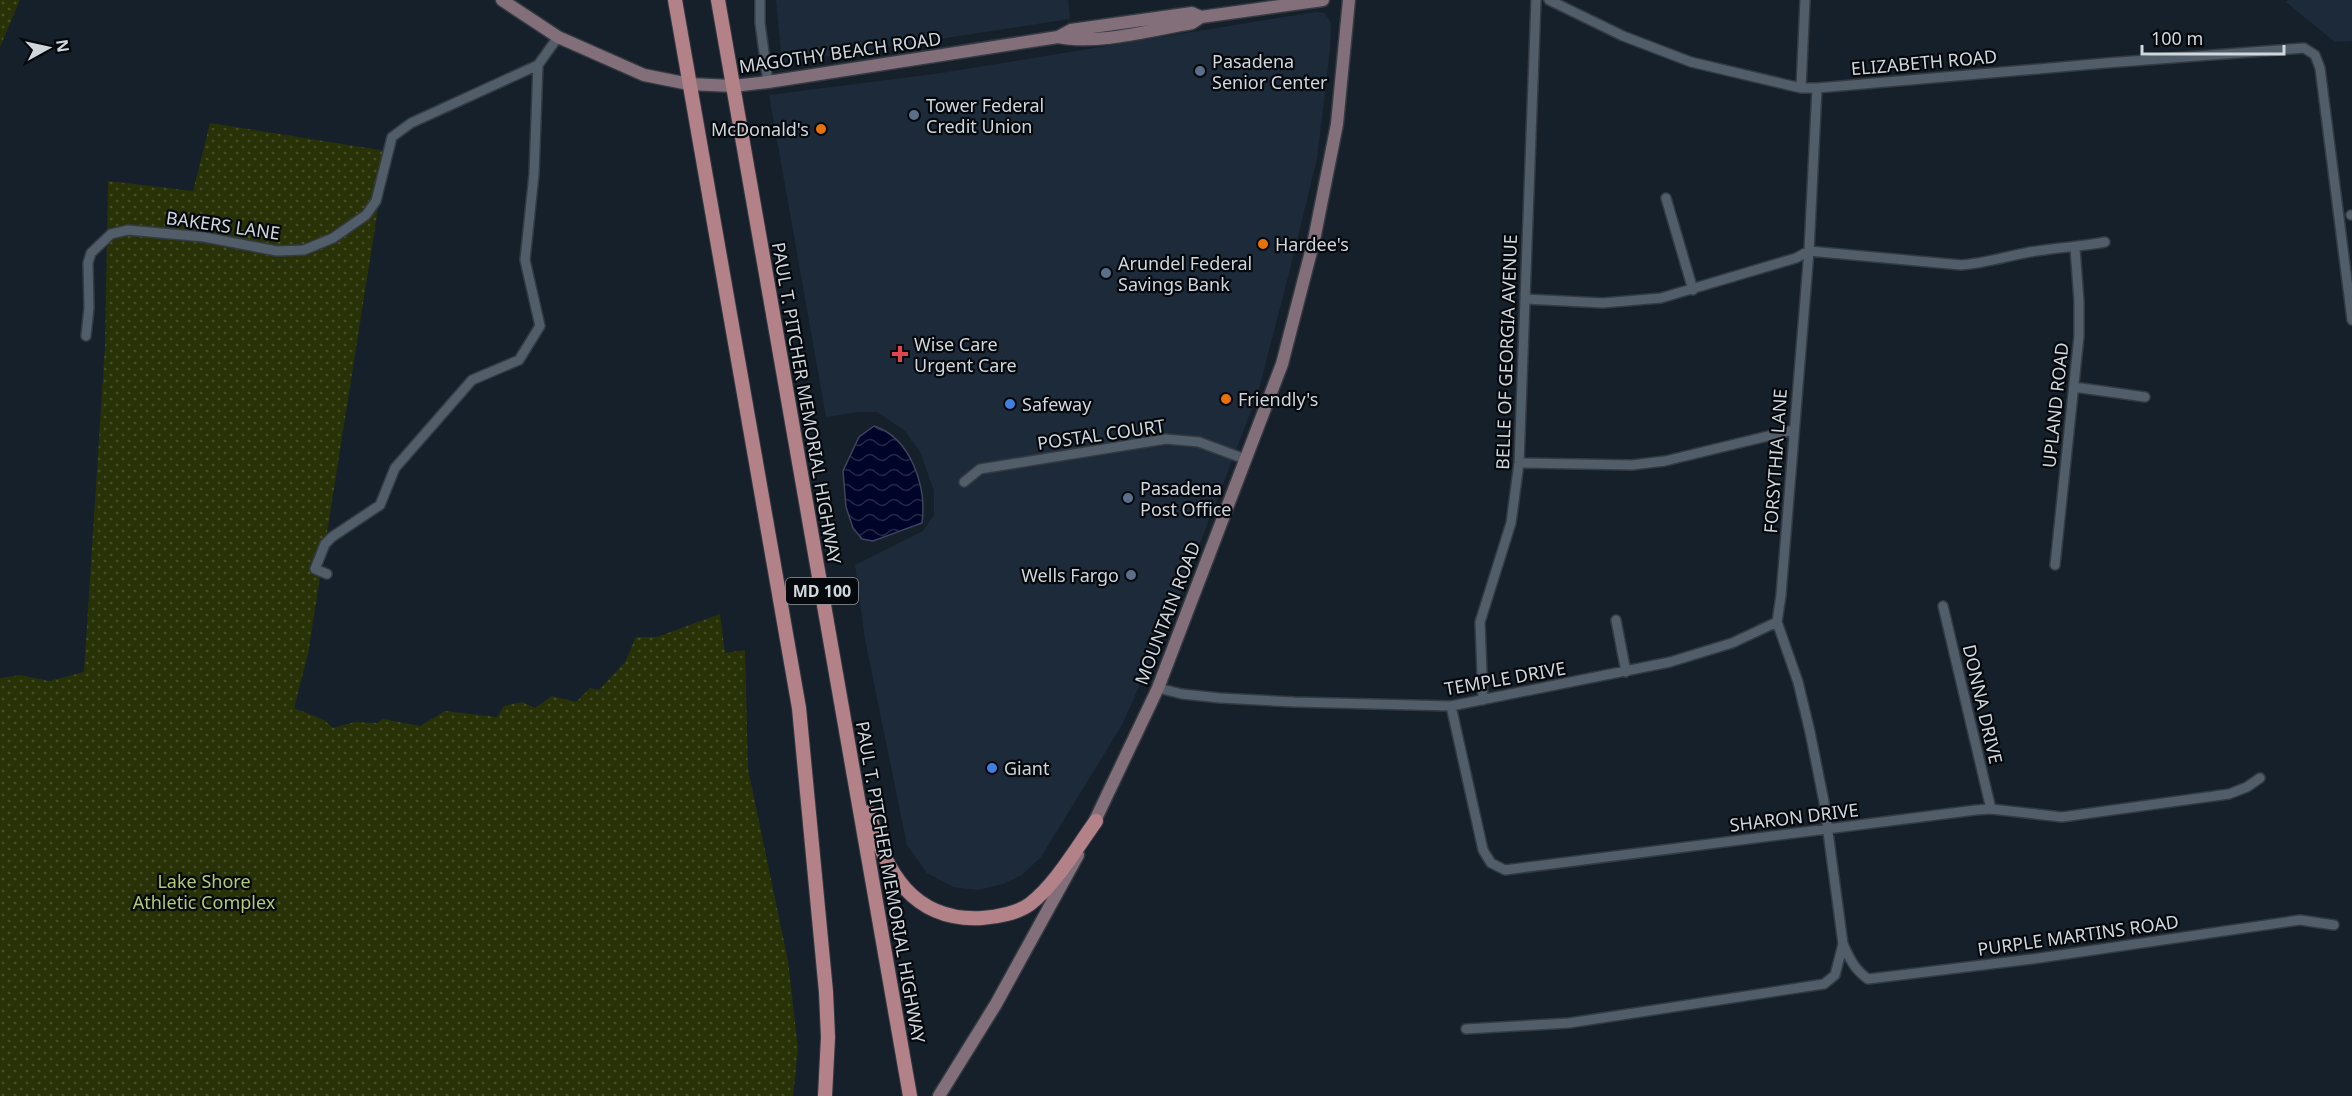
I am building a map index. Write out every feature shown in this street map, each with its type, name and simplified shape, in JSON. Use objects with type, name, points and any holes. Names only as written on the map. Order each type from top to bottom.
[{"type":"main road","name":"MAGOTHY BEACH ROAD","points":[[502,0],[558,37],[644,75],[689,84],[732,86],[1058,37],[1073,40],[1113,36],[1192,23],[1202,17],[1323,0]]},
{"type":"main road","name":"MD 100","points":[[675,0],[799,708],[825,992],[828,1037],[825,1096]]},
{"type":"main road","name":"PAUL T. PITCHER MEMORIAL HIGHWAY","points":[[718,0],[910,1096]]},
{"type":"main road","name":"MOUNTAIN ROAD","points":[[939,1096],[1043,920],[1096,820],[1158,688],[1281,364],[1314,240],[1337,124],[1349,0]]},
{"type":"main road","points":[[842,700],[875,836],[884,859],[897,880],[914,897],[932,909],[971,918],[1012,912],[1028,905],[1045,890],[1096,820]]},
{"type":"street","points":[[760,0],[760,23],[768,82]]},
{"type":"street","name":"BELLE OF GEORGIA AVENUE","points":[[1483,700],[1480,622],[1511,523],[1519,463],[1536,0]]},
{"type":"street","name":"ELIZABETH ROAD","points":[[1549,0],[1623,36],[1673,56],[1801,88],[2304,48],[2315,55],[2320,68],[2352,320]]},
{"type":"street","points":[[1801,88],[1805,0]]},
{"type":"street","points":[[327,574],[315,569],[325,544],[380,505],[395,468],[472,380],[519,360],[540,326],[525,260],[534,174],[538,65],[558,37]]},
{"type":"street","name":"BAKERS LANE","points":[[86,336],[89,308],[88,264],[91,253],[111,234],[128,230],[204,237],[277,251],[304,250],[333,238],[366,215],[376,201],[392,137],[411,123],[538,65]]},
{"type":"street","name":"FORSYTHIA LANE","points":[[1817,88],[1809,251],[1777,622],[1798,682],[1815,755],[1828,829]]},
{"type":"street","points":[[1666,198],[1693,290]]},
{"type":"street","points":[[1525,299],[1621,303],[1661,298],[1796,258],[1809,251],[1961,265],[1981,264],[2044,250],[2075,248],[2105,242]]},
{"type":"street","name":"UPLAND ROAD","points":[[2055,565],[2079,336],[2075,248]]},
{"type":"street","points":[[2074,387],[2145,397]]},
{"type":"street","points":[[1519,463],[1632,465],[1793,430]]},
{"type":"street","name":"POSTAL COURT","points":[[964,482],[980,469],[1166,439],[1199,442],[1245,459]]},
{"type":"street","name":"DONNA DRIVE","points":[[1943,606],[1991,809]]},
{"type":"street","points":[[1616,620],[1626,672]]},
{"type":"street","name":"TEMPLE DRIVE","points":[[1158,688],[1182,694],[1230,698],[1451,706],[1626,672],[1703,653],[1752,635],[1777,622]]},
{"type":"street","name":"SHARON DRIVE","points":[[1451,706],[1483,850],[1491,863],[1504,870],[1991,809],[2062,817],[2229,794],[2247,787],[2260,778]]},
{"type":"street","name":"PURPLE MARTINS ROAD","points":[[1828,829],[1843,944],[1857,971],[1868,979],[2300,920],[2334,925]]},
{"type":"street","name":"PURPLE MARTINS ROAD","points":[[1466,1029],[1569,1023],[1824,984],[1835,975],[1843,944]]},
{"type":"shaded area","points":[[776,0],[1068,0],[1070,19],[782,63]]},
{"type":"shaded area","points":[[2288,0],[2352,0],[2352,41],[2335,42],[2286,2]]},
{"type":"shaded area","points":[[1315,12],[1325,13],[1331,23],[1317,159],[1258,393],[1182,590],[1122,725],[1041,857],[1022,875],[1003,884],[978,890],[953,887],[927,873],[907,845],[865,640],[855,565],[923,531],[934,515],[934,491],[920,452],[905,431],[877,412],[826,417],[769,95],[941,73]]},
{"type":"green space","points":[[0,0],[20,0],[0,47]]},
{"type":"green space","name":"Lake Shore Athletic Complex","points":[[210,123],[387,151],[308,654],[294,708],[324,720],[333,728],[355,722],[377,723],[383,719],[420,726],[445,711],[497,717],[504,706],[522,702],[535,708],[552,696],[576,702],[590,688],[599,690],[625,662],[636,637],[657,637],[720,614],[725,653],[745,650],[748,769],[788,961],[798,1049],[793,1096],[0,1096],[0,678],[20,675],[49,681],[84,672],[105,346],[108,181],[193,191]]},
{"type":"water","points":[[874,426],[887,432],[907,452],[919,480],[923,509],[922,523],[873,541],[862,539],[853,528],[846,507],[843,471],[859,437]]},
{"type":"place","name":"Pasadena Senior Center","points":[[1200,71]]},
{"type":"place","name":"Tower Federal Credit Union","points":[[914,115]]},
{"type":"place","name":"McDonald's","points":[[821,129]]},
{"type":"place","name":"Hardee's","points":[[1263,244]]},
{"type":"place","name":"Arundel Federal Savings Bank","points":[[1106,273]]},
{"type":"place","name":"Wise Care Urgent Care","points":[[900,354]]},
{"type":"place","name":"Friendly's","points":[[1226,399]]},
{"type":"place","name":"Safeway","points":[[1010,404]]},
{"type":"place","name":"Pasadena Post Office","points":[[1128,498]]},
{"type":"place","name":"Wells Fargo","points":[[1131,575]]},
{"type":"place","name":"Giant","points":[[992,768]]}]
